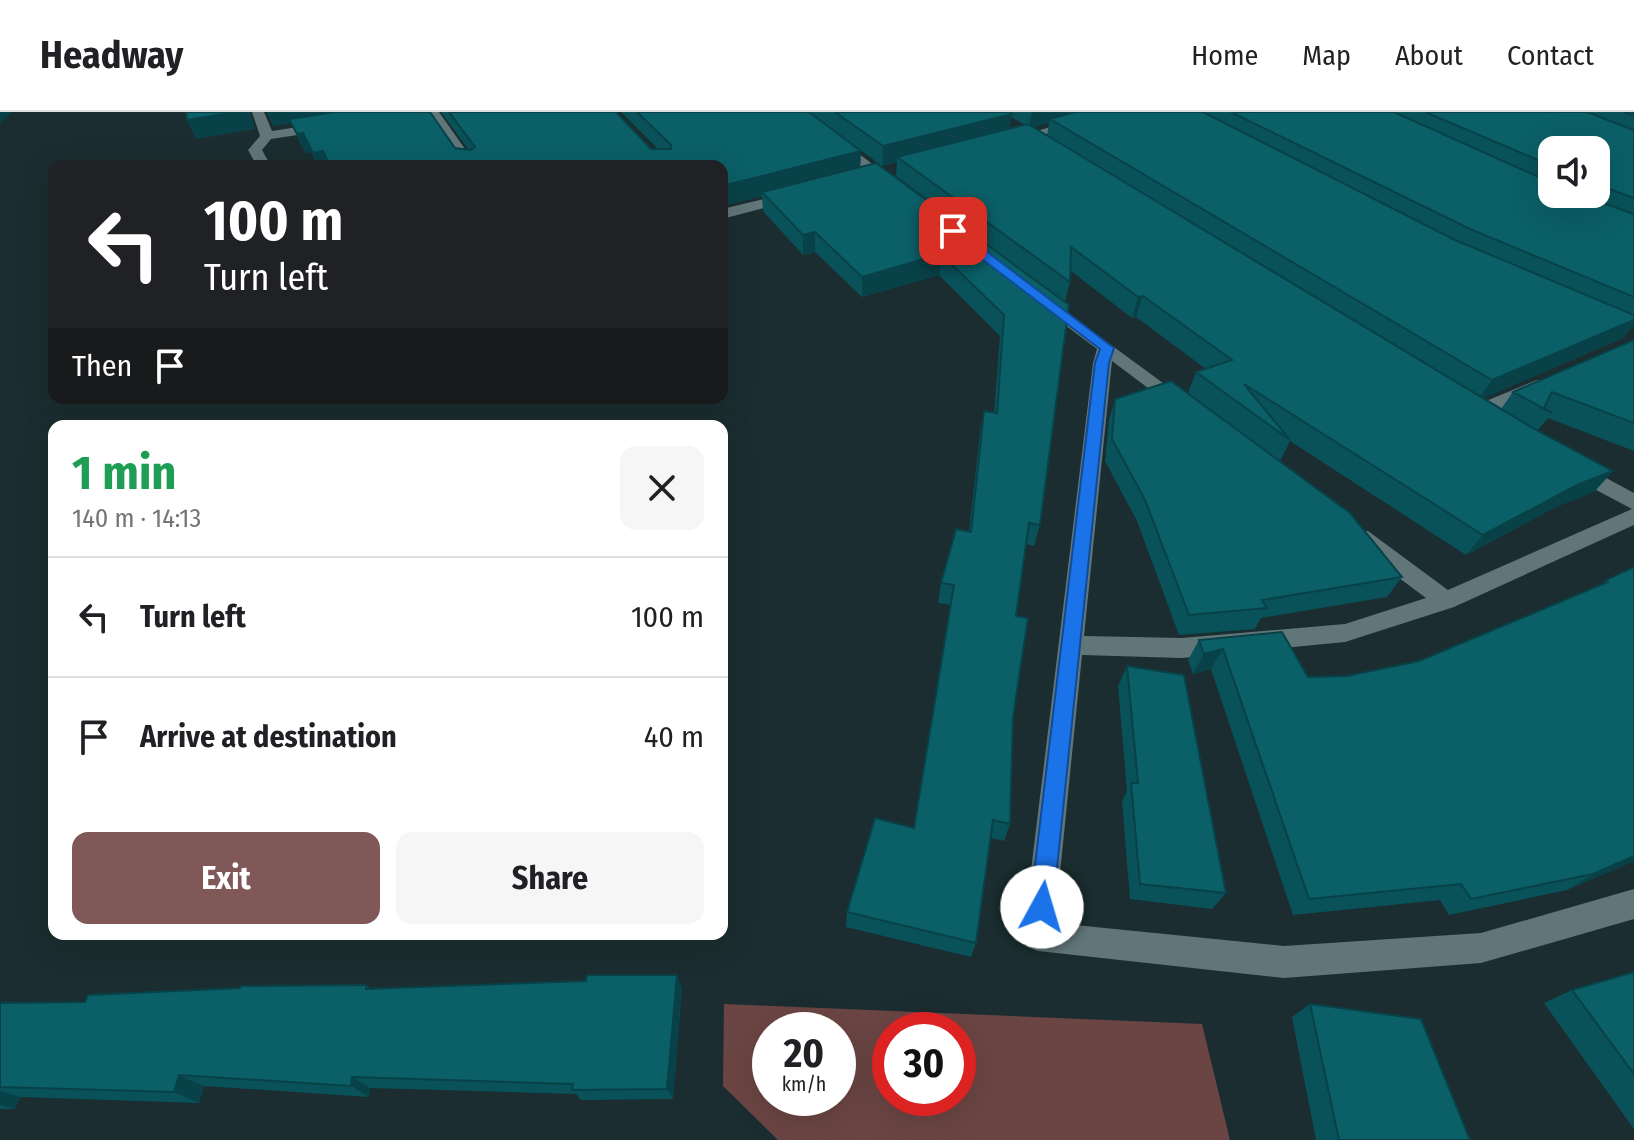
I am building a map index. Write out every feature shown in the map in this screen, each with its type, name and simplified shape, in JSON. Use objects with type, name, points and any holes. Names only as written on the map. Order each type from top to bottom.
[{"type":"street","points":[[258,112],[267,136]]},
{"type":"street","points":[[433,112],[466,160]]},
{"type":"street","points":[[796,112],[905,194]]},
{"type":"street","points":[[998,144],[1119,112]]},
{"type":"street","points":[[1002,120],[1054,152]]},
{"type":"street","points":[[261,160],[255,150],[267,136],[342,124]]},
{"type":"street","points":[[728,213],[808,193]]},
{"type":"street","points":[[1024,286],[1195,413]]},
{"type":"street","points":[[1107,348],[1102,363],[1038,936],[1284,962],[1481,948],[1634,904]]},
{"type":"street","points":[[1476,412],[1548,381]]},
{"type":"street","points":[[1555,459],[1634,502]]},
{"type":"street","points":[[1071,645],[1182,648],[1345,633],[1446,601],[1634,516]]},
{"type":"street","points":[[1346,526],[1446,601]]},
{"type":"shaded area","points":[[724,1004],[915,1012],[872,1012],[872,1116],[976,1116],[976,1015],[1202,1024],[1230,1140],[778,1140],[754,1116],[856,1116],[856,1012],[752,1012],[752,1114],[723,1086]]},
{"type":"building","points":[[186,112],[236,112],[187,120]]},
{"type":"building","points":[[335,112],[430,112],[455,148],[471,150],[475,147],[449,112],[616,112],[651,149],[671,149],[671,145],[637,112],[809,112],[861,151],[728,184],[728,160],[327,160],[323,151],[313,153],[303,133],[297,134],[289,119]]},
{"type":"building","points":[[835,112],[1009,112],[1012,114],[883,146]]},
{"type":"building","points":[[1075,112],[1203,112],[1455,240],[1634,315],[1634,320],[1492,380],[1050,119]]},
{"type":"building","points":[[1231,112],[1394,112],[1538,177],[1538,208],[1610,208],[1610,205],[1634,214],[1634,297],[1470,229]]},
{"type":"building","points":[[1425,112],[1587,112],[1634,130],[1634,198],[1610,189],[1610,136],[1538,136],[1538,160]]},
{"type":"building","points":[[1028,124],[1536,430],[1613,471],[1577,485],[1483,535],[1244,384],[1290,440],[1196,372],[1232,360],[1143,296],[1138,297],[1071,247],[1070,282],[897,157]]},
{"type":"building","points":[[876,163],[1069,305],[1040,525],[1029,523],[1016,616],[1028,618],[1013,717],[1010,824],[993,820],[976,943],[847,912],[875,818],[914,828],[954,585],[941,583],[956,529],[971,532],[984,411],[997,413],[1004,315],[941,254],[862,277],[815,232],[803,235],[762,192]]},
{"type":"building","points":[[1634,340],[1634,423],[1552,392],[1544,408],[1552,413],[1513,392]]},
{"type":"building","points":[[1171,381],[1350,513],[1402,577],[1262,600],[1267,608],[1189,615],[1145,500],[1112,439],[1115,399]]},
{"type":"building","points":[[1634,567],[1634,856],[1593,874],[1471,899],[1461,884],[1309,899],[1223,649],[1204,654],[1199,640],[1282,632],[1308,677],[1347,676],[1419,661],[1608,582],[1606,580]]},
{"type":"building","points":[[1127,666],[1184,675],[1226,893],[1140,884],[1131,783],[1138,783]]},
{"type":"building","points":[[1634,972],[1634,1074],[1572,990]]},
{"type":"building","points":[[587,975],[677,975],[667,1089],[572,1090],[573,1084],[352,1077],[351,1086],[179,1075],[174,1092],[0,1087],[0,1003],[85,1002],[88,995],[241,986],[366,985],[366,989],[586,981]]},
{"type":"building","points":[[1310,1004],[1421,1019],[1470,1140],[1339,1140]]},
{"type":"route","points":[[953,231],[1107,348],[1102,363],[1042,907]]}]
